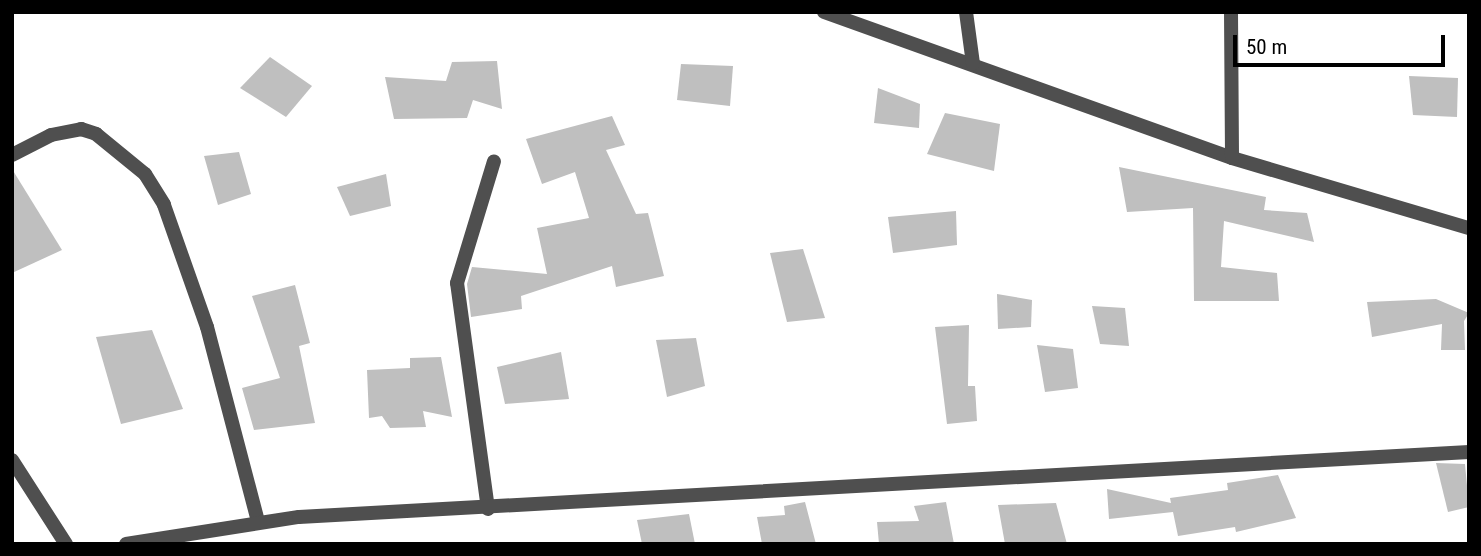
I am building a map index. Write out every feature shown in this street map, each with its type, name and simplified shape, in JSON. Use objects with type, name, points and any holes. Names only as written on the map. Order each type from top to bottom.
[{"type":"street","points":[[824,12],[1233,158],[1469,228]]},
{"type":"street","points":[[966,12],[973,64]]},
{"type":"street","points":[[1231,12],[1233,158]]},
{"type":"street","points":[[12,155],[51,135],[81,129],[96,134],[145,174],[164,205],[207,327],[258,521]]},
{"type":"street","points":[[488,509],[457,284],[494,161]]},
{"type":"street","points":[[126,544],[258,521],[1469,452]]},
{"type":"street","points":[[12,460],[66,544]]},
{"type":"building","points":[[270,57],[312,86],[286,117],[240,88]]},
{"type":"building","points":[[497,61],[502,109],[473,100],[467,118],[394,119],[385,77],[446,81],[452,62]]},
{"type":"building","points":[[681,64],[733,66],[730,106],[677,100]]},
{"type":"building","points":[[1409,76],[1458,78],[1457,117],[1413,115]]},
{"type":"building","points":[[878,88],[920,104],[919,128],[874,123]]},
{"type":"building","points":[[945,113],[1000,124],[994,171],[927,154]]},
{"type":"building","points":[[612,116],[625,145],[606,150],[636,214],[648,213],[664,276],[616,287],[612,266],[521,296],[522,309],[471,317],[467,284],[472,267],[547,274],[537,228],[589,218],[575,172],[542,184],[526,139]]},
{"type":"building","points":[[239,152],[251,194],[218,205],[204,156]]},
{"type":"building","points":[[1119,167],[1266,197],[1264,210],[1307,213],[1314,242],[1224,221],[1221,267],[1277,273],[1279,301],[1194,301],[1193,208],[1127,212]]},
{"type":"building","points":[[12,169],[62,250],[12,273]]},
{"type":"building","points":[[386,174],[391,206],[350,216],[337,187]]},
{"type":"building","points":[[956,211],[957,245],[893,253],[888,217]]},
{"type":"building","points":[[803,249],[825,318],[787,322],[770,253]]},
{"type":"building","points":[[295,285],[310,343],[299,346],[315,423],[254,430],[242,388],[280,378],[252,296]]},
{"type":"building","points":[[997,294],[1032,300],[1031,327],[998,329]]},
{"type":"building","points":[[1436,299],[1469,313],[1464,321],[1465,350],[1441,350],[1442,324],[1372,337],[1367,302]]},
{"type":"building","points":[[1092,306],[1125,308],[1129,346],[1100,344]]},
{"type":"building","points":[[969,325],[968,386],[975,386],[977,421],[947,424],[935,327]]},
{"type":"building","points":[[152,330],[183,409],[121,424],[96,337]]},
{"type":"building","points":[[696,338],[705,386],[667,397],[656,340]]},
{"type":"building","points":[[1037,345],[1073,349],[1078,388],[1045,392]]},
{"type":"building","points":[[561,352],[569,399],[505,404],[497,367]]},
{"type":"building","points":[[441,357],[452,417],[423,411],[426,427],[390,428],[382,416],[369,418],[367,370],[410,368],[410,358]]},
{"type":"building","points":[[1436,463],[1465,464],[1469,507],[1448,512]]},
{"type":"building","points":[[1278,475],[1296,518],[1236,532],[1235,527],[1178,536],[1173,512],[1109,519],[1107,489],[1171,503],[1170,498],[1228,490],[1227,483]]},
{"type":"building","points":[[805,502],[816,544],[762,544],[757,517],[785,515],[784,506]]},
{"type":"building","points":[[946,502],[954,544],[879,544],[877,522],[919,521],[914,506]]},
{"type":"building","points":[[1056,503],[1067,544],[1005,544],[998,505]]},
{"type":"building","points":[[689,514],[695,544],[642,544],[637,520]]}]
